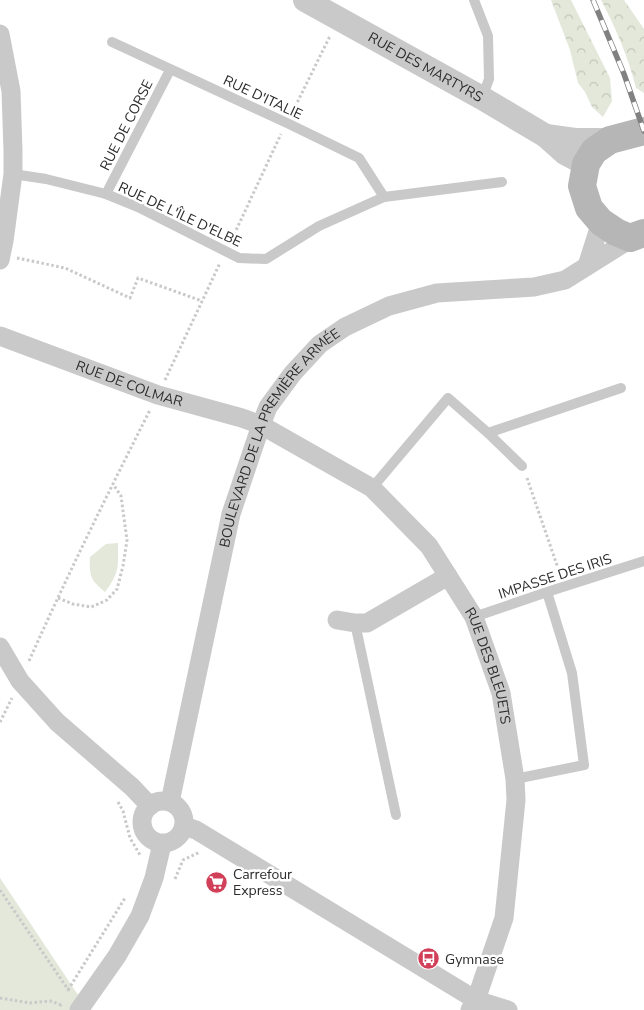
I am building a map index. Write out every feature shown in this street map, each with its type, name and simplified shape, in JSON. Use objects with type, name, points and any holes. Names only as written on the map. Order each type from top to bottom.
[{"type":"main road","points":[[637,235],[616,232],[601,222],[589,208],[582,186],[586,164],[594,151],[610,140],[644,131]]},
{"type":"street","name":"RUE DES MARTYRS","points":[[305,0],[482,98],[546,136],[564,154],[586,164]]},
{"type":"street","points":[[0,34],[11,91],[13,151],[12,174],[1,257]]},
{"type":"street","name":"RUE DES MARTYRS","points":[[546,136],[575,140],[610,140]]},
{"type":"street","points":[[587,266],[601,222]]},
{"type":"street","name":"BOULEVARD DE LA PREMIÈRE ARMÉE","points":[[170,802],[231,514],[268,407],[293,373],[320,344],[345,327],[388,306],[437,293],[534,287],[565,280],[637,235]]},
{"type":"street","name":"RUE DE COLMAR","points":[[0,336],[158,395],[261,425]]},
{"type":"street","name":"RUE DES BLEUETS","points":[[261,425],[372,488],[429,546],[474,617],[501,693],[515,779],[516,800],[504,918],[473,1005]]},
{"type":"street","points":[[346,621],[367,623],[448,576]]},
{"type":"street","points":[[0,647],[20,681],[57,722],[132,787],[150,806]]},
{"type":"street","points":[[160,801],[170,802],[179,808],[184,816],[184,826],[180,835],[172,842],[162,844],[150,839],[143,829],[143,816],[150,806],[160,801]]},
{"type":"street","points":[[184,826],[196,830],[473,1005],[508,1010]]},
{"type":"street","points":[[75,1000],[116,956],[140,916],[154,878],[162,844]]},
{"type":"lane","points":[[474,0],[488,36],[489,79],[482,98]]},
{"type":"lane","name":"RUE D'ITALIE","points":[[112,42],[359,158],[384,198]]},
{"type":"lane","name":"RUE DE CORSE","points":[[106,194],[170,70]]},
{"type":"lane","name":"RUE DE L'ÎLE D'ELBE","points":[[12,174],[106,194],[138,207],[239,258],[266,259],[319,226],[384,198],[502,182]]},
{"type":"lane","points":[[488,434],[621,388]]},
{"type":"lane","points":[[372,488],[448,398],[522,466]]},
{"type":"lane","name":"IMPASSE DES IRIS","points":[[474,617],[644,561]]},
{"type":"lane","points":[[515,779],[584,765],[572,673],[547,592]]},
{"type":"lane","points":[[346,621],[396,815]]},
{"type":"path","points":[[0,722],[338,18]]},
{"type":"path","points":[[1,257],[65,268],[130,298],[138,278],[202,301]]},
{"type":"path","points":[[522,466],[565,586]]},
{"type":"path","points":[[58,598],[73,604],[91,607],[108,600],[117,589],[127,540],[121,496],[113,484]]},
{"type":"path","points":[[132,787],[118,801],[123,811],[130,838],[141,856]]},
{"type":"path","points":[[0,890],[75,1000]]},
{"type":"path","points":[[0,998],[30,1003],[51,1001],[61,1005],[75,1000],[125,898]]},
{"type":"green space","points":[[551,0],[571,0],[610,78],[612,101],[603,117],[592,107],[585,92],[578,83],[570,50]]},
{"type":"green space","points":[[601,0],[624,0],[644,29],[644,93],[636,88],[621,43]]},
{"type":"green space","points":[[118,543],[116,574],[105,592],[92,578],[90,557],[106,544]]},
{"type":"green space","points":[[0,878],[76,992],[89,1010],[0,1010]]},
{"type":"railway","points":[[593,0],[624,74],[644,131]]},
{"type":"place","name":"Carrefour Express","points":[[217,882]]},
{"type":"place","name":"Gymnase","points":[[429,959]]}]
